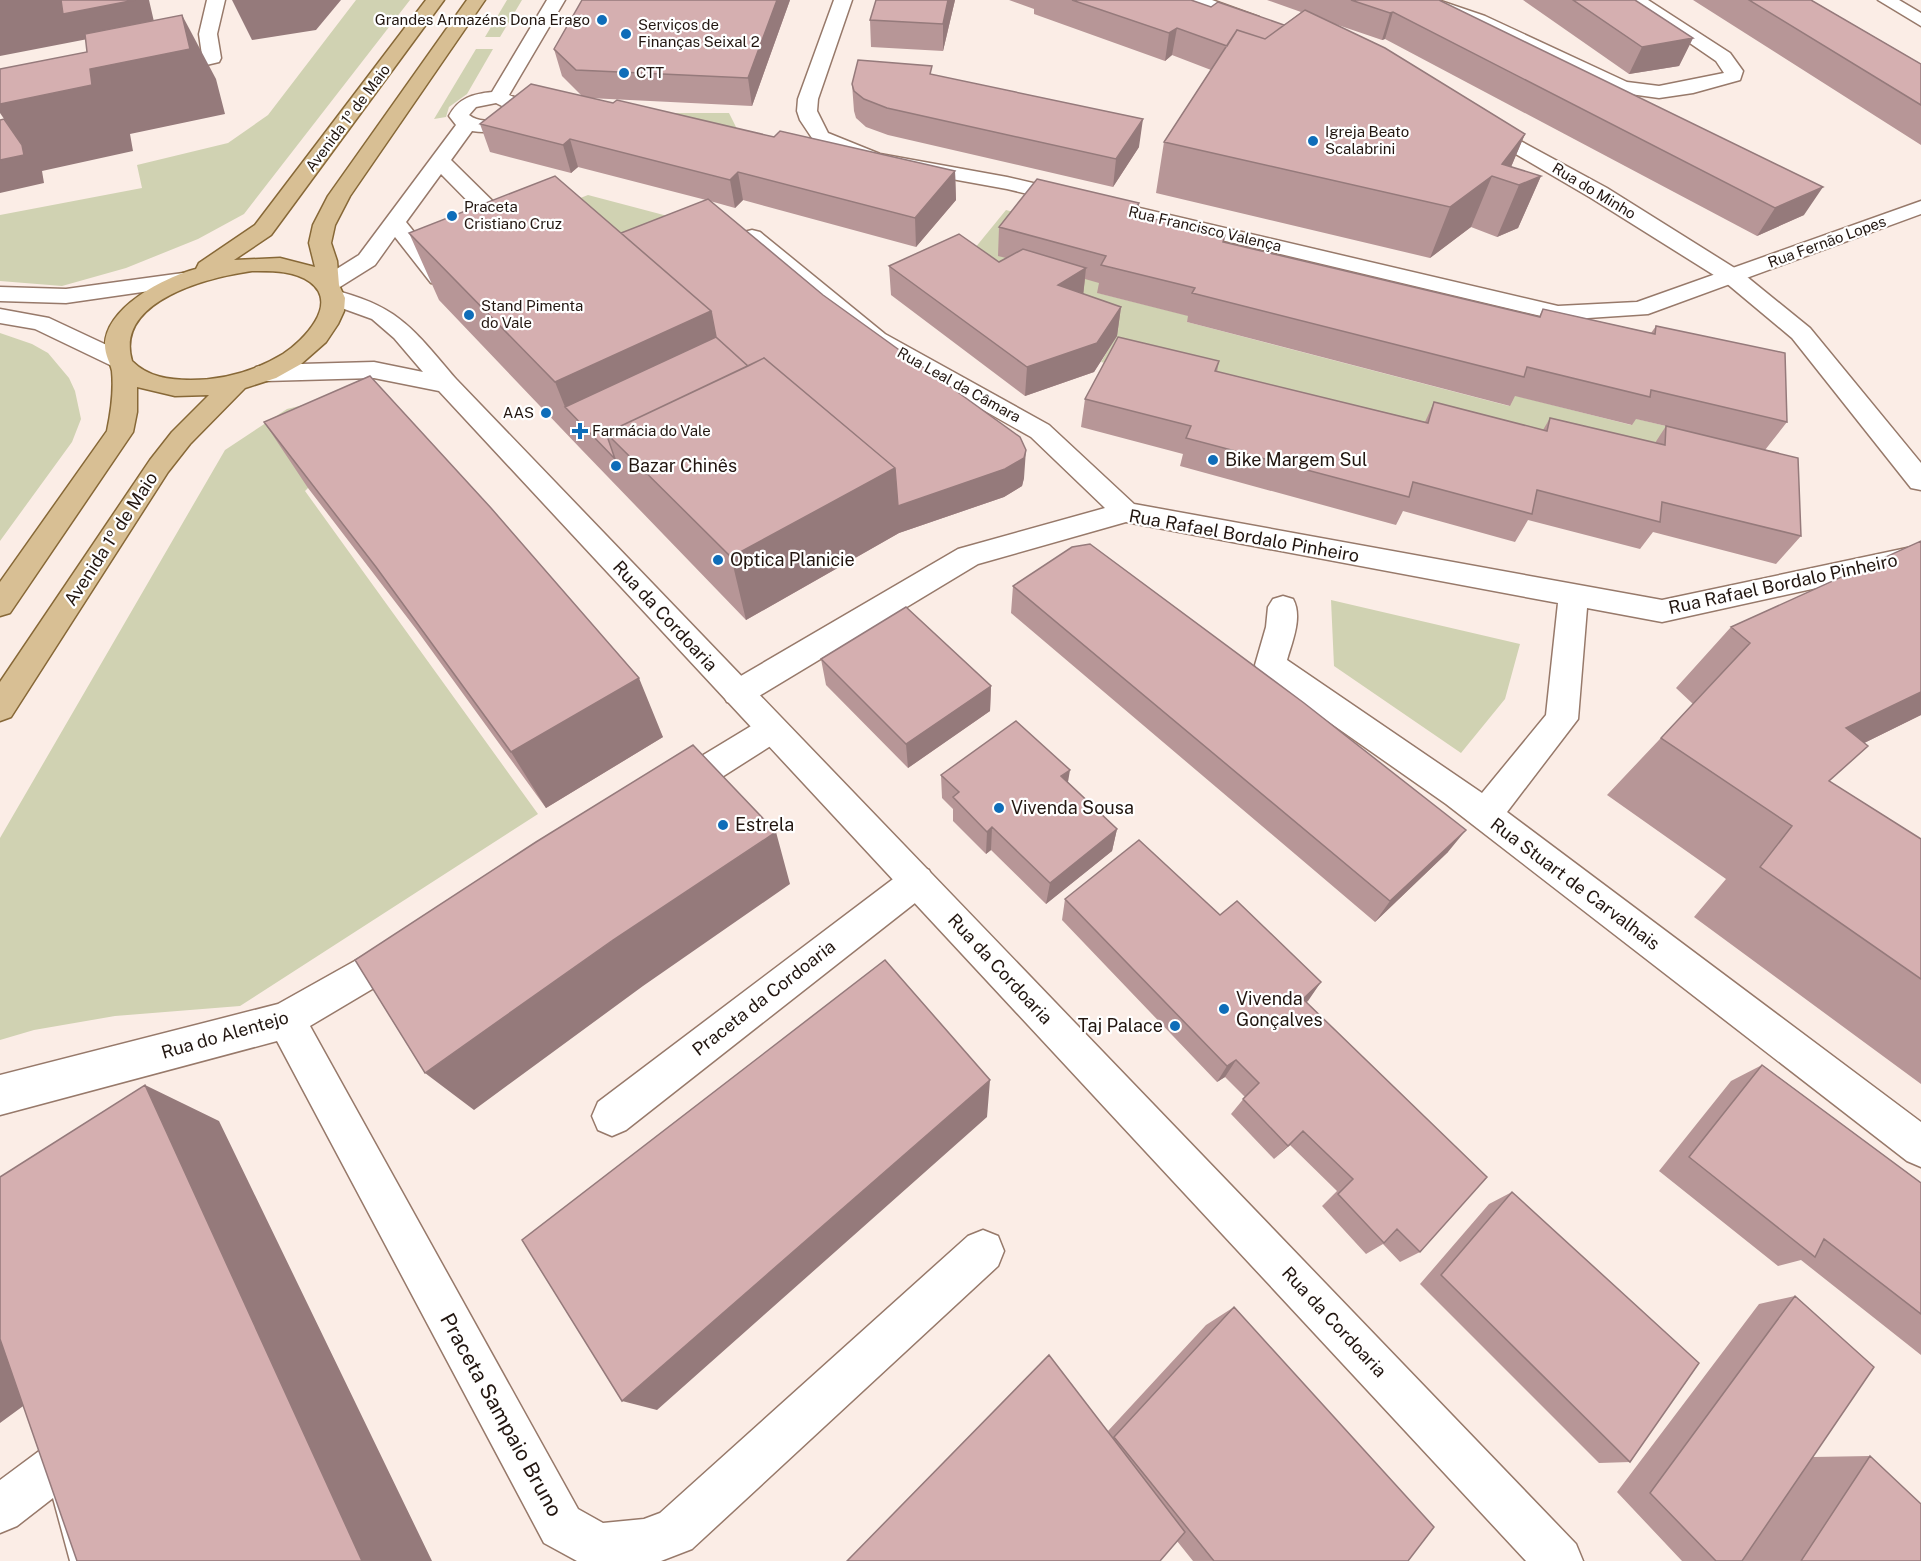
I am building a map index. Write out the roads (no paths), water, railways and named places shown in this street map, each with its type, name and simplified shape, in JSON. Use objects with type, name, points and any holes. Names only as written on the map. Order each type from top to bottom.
[{"type":"main road","name":"Avenida 1º de Maio","points":[[191,277],[263,230],[435,0]]},
{"type":"main road","name":"Avenida 1º de Maio","points":[[121,364],[141,380],[168,387],[201,388],[236,382],[265,373],[291,360],[311,345],[326,328],[333,312],[326,261],[320,243],[324,225],[339,196],[476,0]]},
{"type":"main road","points":[[0,605],[120,432],[124,412],[117,340],[129,318],[152,297],[191,277],[252,264],[276,264],[298,268],[315,275],[330,291]]},
{"type":"main road","name":"Avenida 1º de Maio","points":[[0,708],[159,466],[181,438],[236,382]]},
{"type":"street","points":[[145,72],[212,58],[208,34],[216,0]]},
{"type":"street","points":[[498,97],[556,0]]},
{"type":"street","points":[[1195,0],[1276,29]]},
{"type":"street","points":[[1421,0],[1479,20],[1606,81],[1638,91],[1659,92],[1723,81],[1732,76],[1734,71],[1723,57],[1636,0]]},
{"type":"street","points":[[1887,0],[1921,21]]},
{"type":"street","name":"Rua Francisco Valença","points":[[836,6],[808,99],[807,111],[814,129],[821,136],[849,151],[876,160],[1007,183],[1558,313],[1640,309],[1733,276]]},
{"type":"street","points":[[185,39],[208,34]]},
{"type":"street","points":[[498,97],[513,101],[518,109],[516,114],[494,125],[467,124],[459,116],[464,107],[479,99],[498,97]]},
{"type":"street","name":"Rua do Minho","points":[[1458,113],[1599,193],[1733,276],[1801,333],[1921,481]]},
{"type":"street","points":[[330,291],[367,260],[467,124]]},
{"type":"street","points":[[440,161],[524,245],[502,253]]},
{"type":"street","name":"Rua Fernão Lopes","points":[[1733,276],[1921,207]]},
{"type":"street","name":"Rua Leal da Câmara","points":[[729,220],[828,297],[876,339],[1040,431],[1126,513]]},
{"type":"street","points":[[395,222],[439,278],[471,266]]},
{"type":"street","points":[[0,294],[66,296],[191,277]]},
{"type":"street","name":"Rua da Cordoaria","points":[[330,291],[380,314],[403,333],[444,381],[1559,1561]]},
{"type":"street","points":[[0,316],[41,323],[121,364]]},
{"type":"street","points":[[265,373],[375,370],[444,381]]},
{"type":"street","name":"Rua Rafael Bordalo Pinheiro","points":[[738,693],[968,556],[1126,513],[1662,611],[1921,555]]},
{"type":"street","points":[[1485,815],[1562,719],[1573,595]]},
{"type":"street","name":"Rua Stuart de Carvalhais","points":[[1283,607],[1281,627],[1270,665],[1485,815],[1921,1147]]},
{"type":"street","points":[[643,808],[772,729]]},
{"type":"street","name":"Praceta da Cordoaria","points":[[612,1116],[917,881]]},
{"type":"street","name":"Rua do Alentejo","points":[[0,1095],[286,1020],[429,936]]},
{"type":"street","name":"Praceta Sampaio Bruno","points":[[286,1020],[561,1526],[600,1547],[644,1543],[675,1532],[983,1251]]},
{"type":"street","points":[[0,1509],[66,1459],[94,1561]]},
{"type":"place","name":"Grandes Armazéns Dona Erago","points":[[602,20]]},
{"type":"place","name":"Serviços de Finanças Seixal 2","points":[[626,34]]},
{"type":"place","name":"CTT","points":[[624,73]]},
{"type":"place","name":"Igreja Beato Scalabrini","points":[[1313,141]]},
{"type":"place","name":"Praceta Cristiano Cruz","points":[[452,216]]},
{"type":"place","name":"Stand Pimenta do Vale","points":[[469,315]]},
{"type":"place","name":"AAS","points":[[546,413]]},
{"type":"place","name":"Farmácia do Vale","points":[[580,431]]},
{"type":"place","name":"Bike Margem Sul","points":[[1213,460]]},
{"type":"place","name":"Bazar Chinês","points":[[616,466]]},
{"type":"place","name":"Optica Planicie","points":[[718,560]]},
{"type":"place","name":"Vivenda Sousa","points":[[999,808]]},
{"type":"place","name":"Estrela","points":[[723,825]]},
{"type":"place","name":"Vivenda Gonçalves","points":[[1224,1009]]},
{"type":"place","name":"Taj Palace","points":[[1175,1026]]}]
